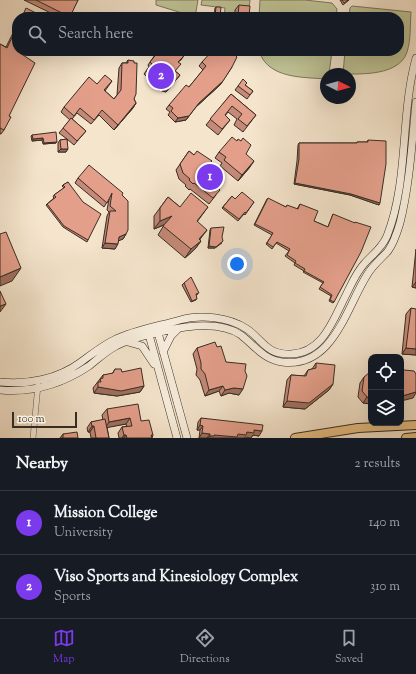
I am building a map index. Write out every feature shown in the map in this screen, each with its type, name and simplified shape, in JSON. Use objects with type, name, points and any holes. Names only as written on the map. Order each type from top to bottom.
[{"type":"main road","points":[[295,438],[358,428],[416,425]]},
{"type":"main road","points":[[406,438],[416,438]]},
{"type":"street","points":[[0,382],[17,383],[39,380],[68,370],[112,341],[158,330],[192,318],[222,319],[241,326],[248,330],[263,345],[283,354],[304,352],[319,343],[360,269],[383,243],[388,232],[398,194],[407,110],[416,58]]},
{"type":"street","points":[[158,330],[204,327],[232,330],[242,336],[258,352],[282,362],[304,360],[323,350],[335,335],[368,273],[387,252],[393,242],[400,223],[407,189],[416,102]]},
{"type":"street","points":[[163,352],[171,336],[178,329]]},
{"type":"street","points":[[158,330],[187,438]]},
{"type":"street","points":[[0,390],[38,389],[57,383],[74,376],[110,349],[149,332]]},
{"type":"street","points":[[149,332],[177,438]]},
{"type":"street","points":[[128,342],[145,349],[159,371]]},
{"type":"street","points":[[34,438],[39,380]]},
{"type":"green space","points":[[156,0],[198,0],[196,12],[179,12],[156,5]]},
{"type":"green space","points":[[202,0],[250,0],[249,12],[225,12],[225,8],[201,5]]},
{"type":"green space","points":[[260,0],[305,0],[332,3],[337,9],[337,12],[259,12]]},
{"type":"green space","points":[[352,6],[411,12],[410,37],[407,52],[403,60],[388,70],[379,72],[356,74],[356,68],[344,68],[345,56],[404,56],[404,12],[350,12]]},
{"type":"green space","points":[[262,56],[331,56],[330,68],[320,68],[320,79],[287,75],[270,67]]},
{"type":"building","points":[[36,0],[78,0],[72,12],[60,12]]},
{"type":"building","points":[[239,5],[250,6],[249,12],[238,12]]},
{"type":"building","points":[[216,7],[221,7],[220,12],[215,12]]},
{"type":"building","points":[[26,8],[34,12],[24,12]]},
{"type":"building","points":[[12,38],[12,56],[24,56],[35,63],[9,116],[11,117],[4,130],[0,128],[0,44],[7,48]]},
{"type":"building","points":[[155,56],[184,56],[178,62],[181,64],[175,71],[180,75],[168,89],[158,86],[160,82],[146,71],[152,64],[150,62]]},
{"type":"building","points":[[207,56],[237,57],[223,81],[199,103],[189,116],[178,118],[171,111],[173,108],[169,105],[186,85],[189,87],[206,66],[202,62]]},
{"type":"building","points":[[128,60],[137,63],[136,94],[134,99],[136,103],[118,125],[102,110],[94,120],[80,108],[74,116],[64,107],[89,77],[97,84],[105,75],[112,81],[104,90],[114,99],[121,90],[122,63],[128,63]]},
{"type":"building","points":[[243,79],[247,83],[245,85],[253,91],[250,95],[238,86]]},
{"type":"building","points":[[231,94],[256,115],[247,126],[238,119],[242,114],[232,106],[225,115],[230,120],[222,129],[210,119]]},
{"type":"building","points":[[71,118],[86,131],[77,141],[63,128]]},
{"type":"building","points":[[56,132],[57,142],[44,143],[43,138],[33,139],[32,135]]},
{"type":"building","points":[[232,137],[237,141],[238,139],[241,141],[243,138],[251,145],[246,154],[254,161],[242,175],[224,160],[226,157],[219,152]]},
{"type":"building","points":[[67,139],[68,149],[61,149],[60,140]]},
{"type":"building","points":[[368,140],[386,141],[386,164],[380,203],[351,194],[295,183],[299,159],[299,143],[357,143],[368,142]]},
{"type":"building","points":[[189,151],[194,155],[197,151],[212,161],[207,166],[219,176],[213,183],[220,190],[213,198],[194,183],[193,184],[183,173],[180,164]]},
{"type":"building","points":[[89,165],[123,193],[122,195],[128,201],[128,230],[126,234],[119,237],[118,244],[105,243],[110,211],[116,211],[110,206],[112,193],[107,203],[78,178]]},
{"type":"building","points":[[68,182],[83,202],[101,214],[88,240],[64,226],[47,204],[56,197],[54,195],[65,187],[63,185]]},
{"type":"building","points":[[242,192],[254,202],[246,213],[245,212],[239,219],[223,207],[232,196],[235,199]]},
{"type":"building","points":[[191,193],[208,207],[197,221],[207,230],[199,239],[201,241],[191,249],[163,226],[172,216],[160,221],[160,208],[168,197],[180,207]]},
{"type":"building","points":[[268,198],[286,207],[287,205],[298,209],[300,204],[318,211],[314,221],[328,227],[333,214],[355,223],[371,227],[361,252],[334,302],[330,300],[332,295],[320,287],[324,282],[304,271],[305,269],[295,263],[296,261],[287,255],[290,249],[277,242],[273,247],[267,243],[273,233],[255,224]]},
{"type":"building","points":[[224,227],[222,237],[223,241],[216,247],[209,246],[211,228]]},
{"type":"building","points":[[6,232],[21,268],[0,277],[0,234]]},
{"type":"building","points":[[191,277],[199,293],[196,294],[197,299],[192,301],[184,283]]},
{"type":"building","points":[[0,291],[6,304],[0,306]]},
{"type":"building","points":[[411,308],[416,309],[416,349],[406,348]]},
{"type":"building","points":[[215,342],[217,347],[221,346],[226,362],[246,364],[245,371],[247,376],[243,389],[234,388],[225,390],[223,386],[209,390],[205,374],[201,369],[197,348]]},
{"type":"building","points":[[316,363],[335,365],[333,384],[309,403],[287,401],[291,375],[306,376],[308,370],[316,368]]},
{"type":"building","points":[[141,368],[144,386],[121,391],[98,387],[98,382],[101,382],[100,379],[103,378],[103,375],[113,373],[115,369],[121,369],[122,372]]},
{"type":"building","points":[[404,370],[414,371],[416,374],[416,392],[404,395]]},
{"type":"building","points":[[368,374],[368,397],[362,391],[364,377]]},
{"type":"building","points":[[138,404],[141,421],[149,420],[153,435],[151,435],[152,438],[127,438],[126,435],[124,435],[122,427],[132,426],[130,418],[109,422],[107,409]]},
{"type":"building","points":[[201,418],[263,425],[262,431],[254,430],[254,433],[247,432],[246,435],[238,434],[237,437],[210,436],[210,434],[202,433],[203,426],[200,425]]},
{"type":"building","points":[[105,419],[109,438],[96,438],[94,426],[92,426],[91,422]]},
{"type":"building","points":[[77,432],[78,438],[63,438],[63,434]]},
{"type":"place","name":"Viso Sports and Kinesiology Complex","points":[[161,76]]},
{"type":"place","name":"Mission College","points":[[210,177]]}]
